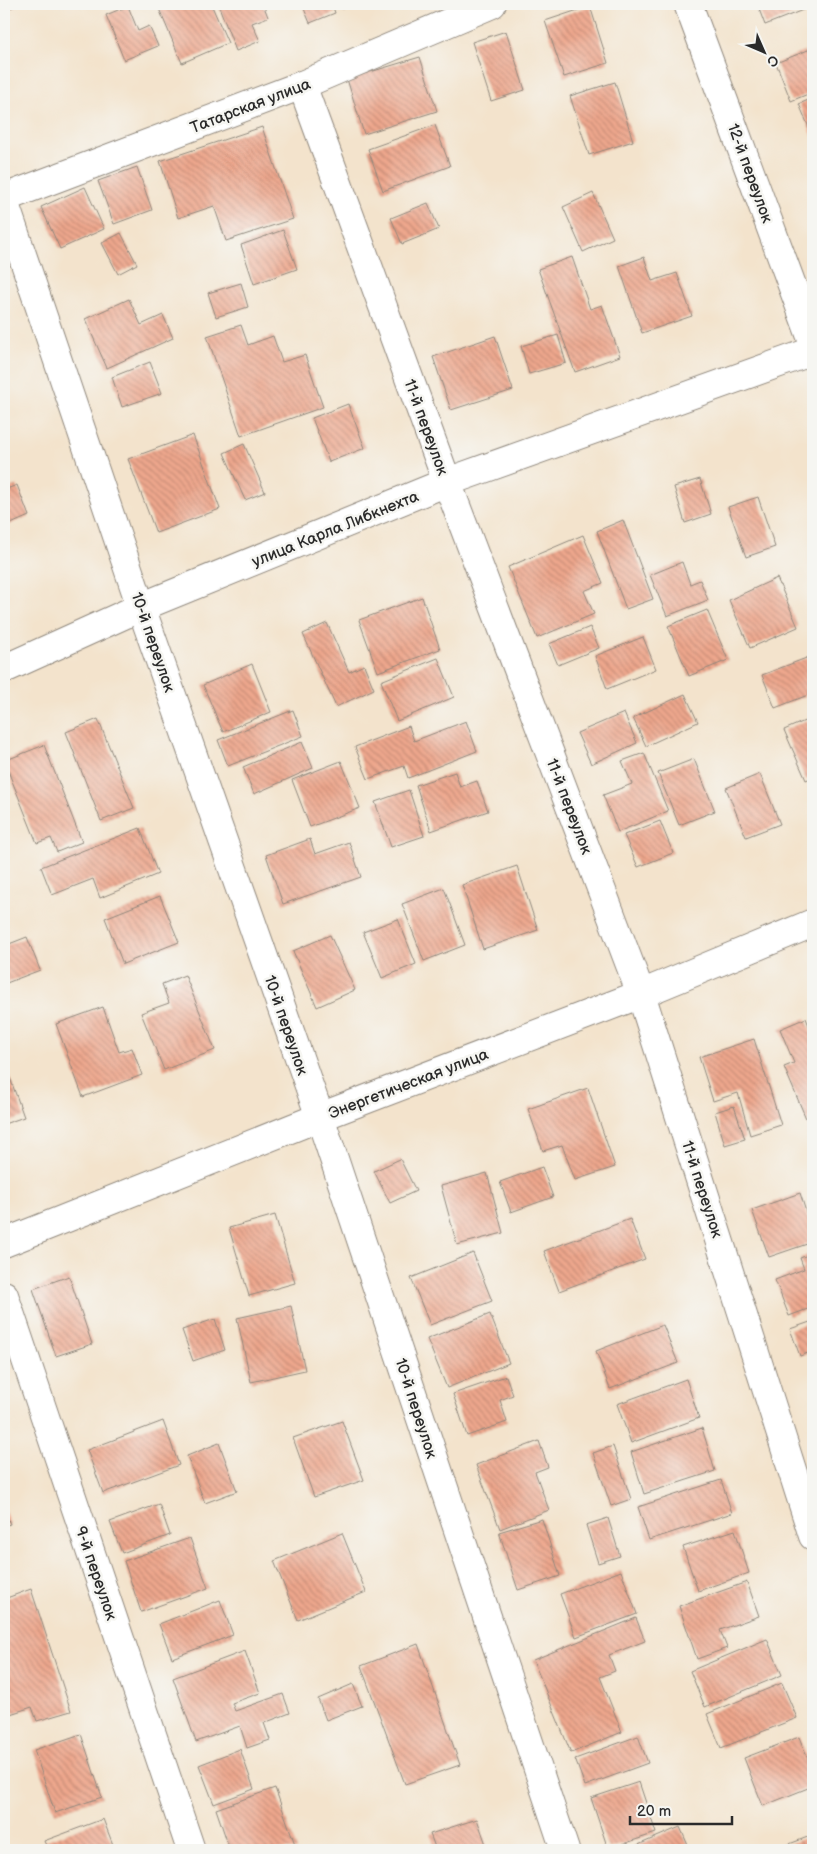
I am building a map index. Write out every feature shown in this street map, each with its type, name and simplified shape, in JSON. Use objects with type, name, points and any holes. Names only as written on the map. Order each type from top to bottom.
[{"type":"street","name":"Татарская улица","points":[[4,200],[302,85],[492,4]]},
{"type":"street","name":"12-й переулок","points":[[688,4],[813,342]]},
{"type":"street","name":"11-й переулок","points":[[302,85],[447,482],[641,994],[813,1536]]},
{"type":"street","name":"10-й переулок","points":[[4,200],[141,607],[320,1117],[565,1850]]},
{"type":"street","name":"улица Карла Либкнехта","points":[[4,669],[141,607],[447,482],[813,351]]},
{"type":"street","name":"Энергетическая улица","points":[[4,1243],[320,1117],[641,994],[813,924]]},
{"type":"street","name":"9-й переулок","points":[[4,1296],[191,1850]]},
{"type":"building","points":[[4,4],[19,4],[4,11]]},
{"type":"building","points":[[157,4],[211,4],[228,43],[182,63]]},
{"type":"building","points":[[218,4],[263,4],[268,17],[252,23],[260,41],[236,51]]},
{"type":"building","points":[[302,4],[332,4],[335,13],[310,23]]},
{"type":"building","points":[[340,4],[356,4],[342,9]]},
{"type":"building","points":[[757,4],[813,4],[813,6],[765,25]]},
{"type":"building","points":[[128,6],[138,31],[149,26],[158,46],[124,60],[106,15]]},
{"type":"building","points":[[590,6],[608,63],[564,77],[545,21]]},
{"type":"building","points":[[506,31],[525,90],[491,101],[472,42]]},
{"type":"building","points":[[813,48],[813,92],[791,101],[776,63]]},
{"type":"building","points":[[420,57],[437,111],[364,134],[347,79]]},
{"type":"building","points":[[615,82],[633,141],[589,155],[570,96]]},
{"type":"building","points":[[813,98],[813,137],[799,104]]},
{"type":"building","points":[[435,125],[450,166],[383,191],[368,149]]},
{"type":"building","points":[[262,127],[293,219],[226,241],[214,206],[178,218],[160,161]]},
{"type":"building","points":[[137,167],[152,210],[114,224],[98,181]]},
{"type":"building","points":[[85,187],[104,229],[60,249],[41,207]]},
{"type":"building","points":[[593,193],[613,238],[583,252],[563,207]]},
{"type":"building","points":[[428,203],[439,229],[402,244],[391,218]]},
{"type":"building","points":[[283,230],[297,269],[254,284],[241,245]]},
{"type":"building","points":[[121,233],[137,264],[118,274],[102,243]]},
{"type":"building","points":[[572,257],[590,309],[602,305],[620,356],[575,372],[538,269]]},
{"type":"building","points":[[644,257],[652,281],[677,273],[692,316],[642,333],[619,266]]},
{"type":"building","points":[[241,283],[248,307],[216,317],[208,293]]},
{"type":"building","points":[[129,299],[141,325],[163,315],[173,338],[107,368],[85,319]]},
{"type":"building","points":[[241,325],[248,345],[273,336],[282,362],[305,355],[323,407],[241,436],[207,336]]},
{"type":"building","points":[[558,335],[566,363],[529,374],[521,346]]},
{"type":"building","points":[[495,336],[513,390],[451,410],[433,357]]},
{"type":"building","points":[[150,362],[162,393],[122,407],[112,377]]},
{"type":"building","points":[[348,404],[365,448],[329,462],[312,418]]},
{"type":"building","points":[[193,435],[220,509],[156,533],[128,459]]},
{"type":"building","points":[[244,444],[265,492],[245,500],[224,453]]},
{"type":"building","points":[[700,479],[711,514],[685,523],[674,487]]},
{"type":"building","points":[[17,485],[29,516],[4,527],[4,490]]},
{"type":"building","points":[[758,497],[775,547],[746,557],[728,507]]},
{"type":"building","points":[[623,520],[653,599],[626,609],[597,531]]},
{"type":"building","points":[[583,535],[603,583],[584,591],[594,614],[537,638],[508,567]]},
{"type":"building","points":[[682,562],[690,584],[700,580],[708,600],[667,616],[650,575]]},
{"type":"building","points":[[777,578],[798,627],[750,648],[729,600]]},
{"type":"building","points":[[422,597],[440,649],[378,672],[359,620]]},
{"type":"building","points":[[707,610],[728,660],[689,676],[668,626]]},
{"type":"building","points":[[327,623],[349,672],[364,665],[374,689],[336,707],[303,634]]},
{"type":"building","points":[[590,627],[599,648],[558,665],[549,644]]},
{"type":"building","points":[[643,637],[656,669],[607,689],[595,656]]},
{"type":"building","points":[[809,657],[813,668],[813,693],[775,708],[762,675]]},
{"type":"building","points":[[438,658],[454,697],[397,721],[381,681]]},
{"type":"building","points":[[252,664],[271,712],[223,732],[203,685]]},
{"type":"building","points":[[685,694],[698,722],[646,746],[633,718]]},
{"type":"building","points":[[293,710],[303,736],[228,766],[218,740]]},
{"type":"building","points":[[624,713],[637,743],[591,764],[577,733]]},
{"type":"building","points":[[98,719],[134,808],[101,821],[66,732]]},
{"type":"building","points":[[807,720],[813,731],[813,777],[806,780],[784,730]]},
{"type":"building","points":[[466,721],[477,751],[408,778],[404,766],[368,779],[355,747],[409,726],[414,741]]},
{"type":"building","points":[[302,742],[313,768],[254,794],[243,767]]},
{"type":"building","points":[[44,745],[82,842],[57,852],[51,838],[37,843],[4,761]]},
{"type":"building","points":[[644,753],[668,811],[618,832],[603,795],[632,784],[622,761]]},
{"type":"building","points":[[694,759],[715,811],[679,825],[658,773]]},
{"type":"building","points":[[341,761],[360,808],[310,827],[292,780]]},
{"type":"building","points":[[455,772],[460,787],[477,781],[488,811],[431,831],[416,785]]},
{"type":"building","points":[[760,774],[780,824],[746,837],[726,788]]},
{"type":"building","points":[[409,790],[424,836],[391,847],[375,802]]},
{"type":"building","points":[[660,821],[673,853],[638,867],[624,835]]},
{"type":"building","points":[[140,828],[158,874],[100,898],[93,879],[52,895],[41,867]]},
{"type":"building","points":[[310,839],[315,854],[349,842],[361,877],[283,904],[266,855]]},
{"type":"building","points":[[517,866],[538,930],[483,949],[462,885]]},
{"type":"building","points":[[444,888],[465,945],[424,961],[402,904]]},
{"type":"building","points":[[160,896],[179,942],[123,964],[105,918]]},
{"type":"building","points":[[398,919],[416,964],[382,978],[363,932]]},
{"type":"building","points":[[330,935],[355,990],[317,1007],[293,951]]},
{"type":"building","points":[[27,937],[40,970],[4,984],[4,946]]},
{"type":"building","points":[[185,975],[215,1050],[164,1070],[141,1013],[169,1003],[162,984]]},
{"type":"building","points":[[103,1007],[119,1052],[132,1048],[142,1075],[83,1097],[56,1024]]},
{"type":"building","points":[[806,1018],[813,1036],[813,1121],[808,1123],[784,1067],[794,1063],[780,1029]]},
{"type":"building","points":[[754,1039],[781,1125],[750,1135],[738,1093],[713,1101],[699,1057]]},
{"type":"building","points":[[4,1061],[24,1117],[4,1124]]},
{"type":"building","points":[[588,1088],[615,1167],[575,1180],[562,1145],[543,1151],[528,1109]]},
{"type":"building","points":[[734,1106],[745,1139],[725,1145],[715,1112]]},
{"type":"building","points":[[400,1159],[416,1191],[390,1203],[374,1171]]},
{"type":"building","points":[[542,1167],[553,1197],[511,1212],[500,1182]]},
{"type":"building","points":[[487,1173],[503,1233],[457,1245],[441,1186]]},
{"type":"building","points":[[800,1193],[808,1218],[813,1216],[813,1242],[769,1257],[752,1210]]},
{"type":"building","points":[[275,1215],[295,1283],[249,1296],[229,1228]]},
{"type":"building","points":[[630,1219],[645,1259],[559,1291],[544,1251]]},
{"type":"building","points":[[473,1253],[492,1301],[430,1325],[411,1278]]},
{"type":"building","points":[[813,1253],[813,1307],[789,1316],[775,1280],[804,1269],[800,1258]]},
{"type":"building","points":[[69,1276],[92,1344],[56,1356],[33,1289]]},
{"type":"building","points":[[291,1306],[305,1370],[251,1382],[237,1318]]},
{"type":"building","points":[[490,1314],[509,1363],[447,1388],[427,1339]]},
{"type":"building","points":[[215,1319],[225,1350],[193,1361],[182,1330]]},
{"type":"building","points":[[813,1321],[813,1351],[800,1356],[790,1329]]},
{"type":"building","points":[[663,1325],[678,1363],[610,1389],[596,1351]]},
{"type":"building","points":[[506,1376],[513,1395],[500,1400],[507,1422],[467,1436],[453,1394]]},
{"type":"building","points":[[686,1379],[699,1418],[631,1443],[617,1404]]},
{"type":"building","points":[[163,1421],[179,1465],[103,1493],[87,1450]]},
{"type":"building","points":[[342,1421],[364,1480],[314,1497],[293,1438]]},
{"type":"building","points":[[702,1428],[715,1471],[644,1494],[631,1452]]},
{"type":"building","points":[[539,1441],[548,1467],[535,1472],[549,1510],[500,1529],[476,1465]]},
{"type":"building","points":[[219,1443],[237,1491],[205,1503],[187,1456]]},
{"type":"building","points":[[613,1446],[631,1499],[611,1506],[593,1453]]},
{"type":"building","points":[[721,1480],[732,1513],[649,1540],[638,1507]]},
{"type":"building","points":[[159,1504],[170,1535],[122,1553],[110,1522]]},
{"type":"building","points":[[4,1510],[10,1524],[4,1526]]},
{"type":"building","points":[[608,1518],[620,1556],[598,1563],[586,1525]]},
{"type":"building","points":[[542,1519],[560,1576],[518,1590],[499,1532]]},
{"type":"building","points":[[735,1530],[749,1573],[698,1591],[683,1547]]},
{"type":"building","points":[[342,1533],[366,1592],[298,1620],[274,1561]]},
{"type":"building","points":[[190,1538],[208,1588],[141,1612],[124,1561]]},
{"type":"building","points":[[621,1571],[637,1614],[576,1637],[560,1594]]},
{"type":"building","points":[[747,1582],[759,1616],[720,1630],[727,1648],[697,1659],[679,1606]]},
{"type":"building","points":[[31,1589],[71,1711],[37,1721],[32,1707],[4,1716],[4,1599]]},
{"type":"building","points":[[220,1600],[233,1635],[172,1658],[159,1624]]},
{"type":"building","points":[[636,1618],[645,1641],[609,1655],[615,1671],[600,1677],[622,1732],[571,1753],[533,1660]]},
{"type":"building","points":[[767,1639],[782,1675],[705,1707],[690,1671]]},
{"type":"building","points":[[418,1644],[460,1765],[405,1784],[361,1666]]},
{"type":"building","points":[[245,1651],[260,1693],[232,1703],[235,1711],[283,1694],[290,1713],[264,1723],[270,1740],[247,1748],[240,1726],[196,1742],[173,1678]]},
{"type":"building","points":[[782,1683],[797,1718],[721,1748],[707,1714]]},
{"type":"building","points":[[353,1684],[362,1706],[326,1720],[318,1699]]},
{"type":"building","points":[[81,1734],[102,1797],[55,1813],[34,1750]]},
{"type":"building","points":[[638,1736],[648,1763],[585,1786],[575,1759]]},
{"type":"building","points":[[799,1737],[813,1772],[813,1786],[763,1806],[744,1758]]},
{"type":"building","points":[[240,1749],[254,1789],[214,1804],[199,1765]]},
{"type":"building","points":[[639,1782],[656,1833],[608,1849],[591,1798]]},
{"type":"building","points":[[275,1788],[297,1850],[230,1850],[216,1809]]},
{"type":"building","points":[[103,1819],[115,1850],[48,1850],[44,1841]]},
{"type":"building","points":[[477,1819],[488,1850],[436,1850],[430,1834]]},
{"type":"building","points":[[680,1827],[690,1850],[632,1850],[631,1848]]},
{"type":"building","points":[[813,1835],[813,1850],[776,1850],[776,1849]]}]
